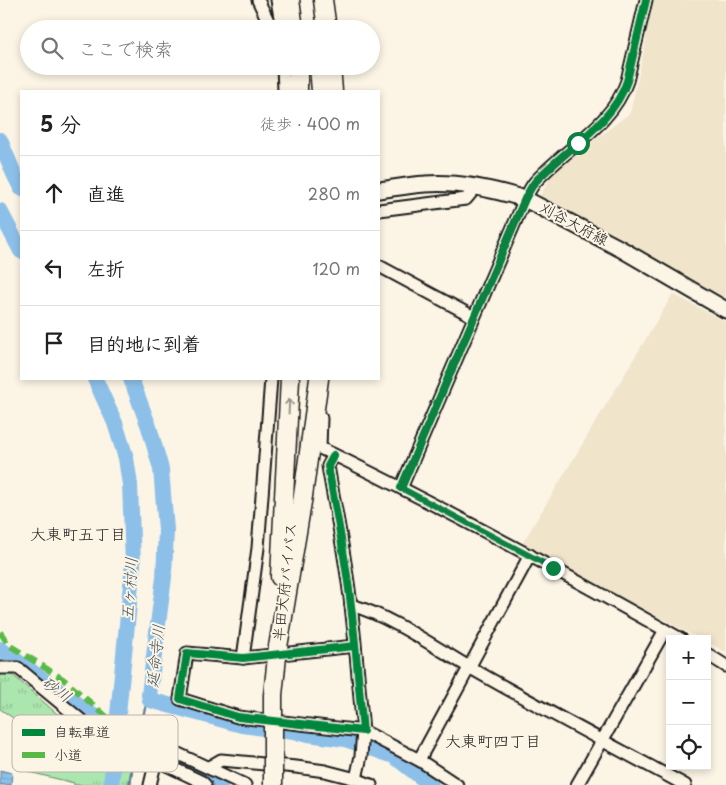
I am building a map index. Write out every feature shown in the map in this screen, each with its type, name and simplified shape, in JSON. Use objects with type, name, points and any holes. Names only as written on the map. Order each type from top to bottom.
[{"type":"highway","points":[[290,0],[293,20]]},
{"type":"highway","points":[[311,0],[313,20]]},
{"type":"highway","points":[[323,0],[325,20]]},
{"type":"highway","points":[[298,75],[298,90]]},
{"type":"highway","points":[[319,75],[320,90]]},
{"type":"highway","points":[[332,75],[333,90]]},
{"type":"highway","points":[[278,648],[278,603],[290,380]]},
{"type":"highway","name":"半田大府パイパス","points":[[273,785],[273,695],[309,380]]},
{"type":"highway","points":[[278,648],[303,496],[319,380]]},
{"type":"main road","name":"刈谷大府線","points":[[380,190],[426,183],[456,184],[525,198],[622,250],[726,310]]},
{"type":"street","points":[[258,0],[268,20]]},
{"type":"street","points":[[277,0],[280,20]]},
{"type":"street","points":[[401,488],[525,198],[534,183],[617,104],[627,81],[646,0]]},
{"type":"street","points":[[283,75],[284,90]]},
{"type":"street","points":[[380,210],[466,200],[476,187]]},
{"type":"street","points":[[380,267],[474,317]]},
{"type":"street","points":[[243,658],[258,548],[270,380]]},
{"type":"street","points":[[325,380],[321,403],[318,448],[401,488],[530,555],[674,635]]},
{"type":"street","points":[[265,438],[280,439]]},
{"type":"street","points":[[334,455],[328,466],[351,605],[363,732],[356,779]]},
{"type":"street","points":[[419,760],[530,555]]},
{"type":"street","points":[[351,605],[362,608],[394,624],[685,785]]},
{"type":"street","points":[[577,785],[666,630]]},
{"type":"street","points":[[355,646],[243,658],[187,653],[180,699],[238,717],[363,732],[419,760],[457,785]]},
{"type":"street","points":[[711,657],[726,666]]},
{"type":"street","points":[[0,668],[18,668],[75,715]]},
{"type":"street","points":[[178,754],[245,785]]},
{"type":"street","points":[[178,771],[203,783],[209,767],[221,760],[325,771],[371,785]]},
{"type":"street","points":[[150,785],[153,772]]},
{"type":"shaded area","points":[[650,0],[726,0],[726,298],[540,196],[554,171],[630,113],[645,46]]},
{"type":"shaded area","points":[[673,294],[726,322],[726,652],[711,644],[711,635],[693,635],[522,544]]},
{"type":"green space","points":[[6,669],[59,715],[12,715],[12,717],[0,709],[0,674]]},
{"type":"green space","points":[[29,772],[132,772],[131,785],[74,785],[74,783]]},
{"type":"water","points":[[0,770],[12,773],[11,785],[0,785]]},
{"type":"waterway","name":"延命寺川","points":[[0,140],[20,186]]},
{"type":"waterway","name":"五ヶ村川","points":[[0,211],[20,249]]},
{"type":"waterway","name":"五ヶ村川","points":[[95,380],[115,423],[126,458],[130,485],[133,564],[118,714]]},
{"type":"waterway","name":"延命寺川","points":[[131,380],[149,427],[161,469],[166,530],[164,577],[149,695],[150,700],[242,725],[345,739],[394,756],[431,785]]},
{"type":"waterway","name":"砂川","points":[[0,649],[92,715]]},
{"type":"waterway","points":[[143,715],[149,695]]},
{"type":"waterway","name":"砂川","points":[[178,764],[220,785]]},
{"type":"waterway","name":"五ヶ村川","points":[[111,785],[112,772]]},
{"type":"waterway","points":[[129,785],[131,772]]},
{"type":"tunnel","points":[[281,439],[316,447]]},
{"type":"marked path","points":[[0,632],[9,645],[63,679],[105,715]]},
{"type":"cycle path","points":[[401,488],[530,190],[547,170],[599,124],[620,97],[627,81],[646,0]]},
{"type":"cycle path","points":[[334,455],[328,466],[349,588],[354,637],[363,731],[238,717],[180,699],[187,653],[243,658],[355,646]]},
{"type":"district","name":"大東町五丁目","points":[[78,534]]},
{"type":"district","name":"大東町四丁目","points":[[493,741]]},
{"type":"route","points":[[553,568],[401,488],[525,198],[534,183],[578,143]]}]
